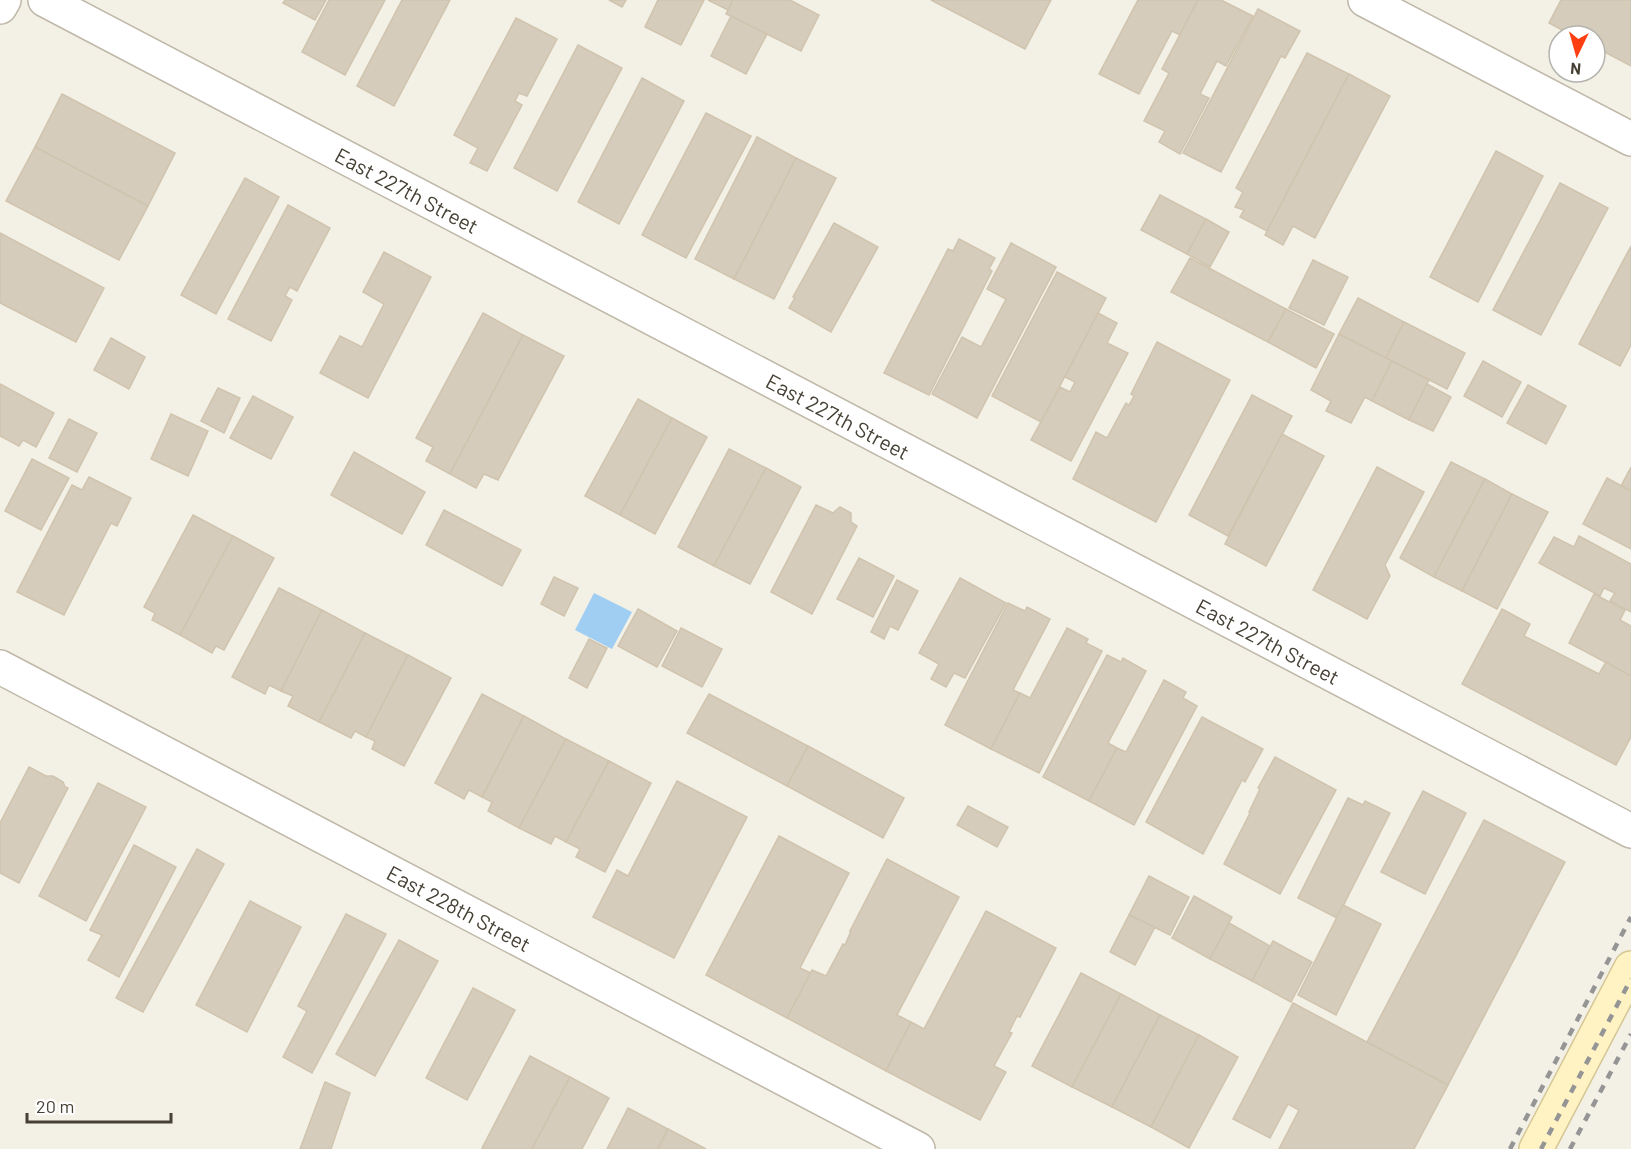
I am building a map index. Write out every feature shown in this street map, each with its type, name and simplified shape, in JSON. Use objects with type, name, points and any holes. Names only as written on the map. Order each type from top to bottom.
[{"type":"main road","points":[[1536,1149],[1631,969]]},
{"type":"street","points":[[0,7],[4,0]]},
{"type":"street","name":"East 227th Street","points":[[45,0],[1631,831]]},
{"type":"street","points":[[1365,0],[1631,139]]},
{"type":"street","name":"East 228th Street","points":[[0,667],[918,1149]]},
{"type":"water","points":[[594,593],[632,612],[612,649],[575,630]]},
{"type":"building","points":[[285,0],[326,0],[315,20],[283,3]]},
{"type":"building","points":[[329,0],[385,0],[345,75],[302,52]]},
{"type":"building","points":[[402,0],[450,0],[394,106],[357,86]]},
{"type":"building","points":[[609,0],[626,0],[622,7]]},
{"type":"building","points":[[658,0],[704,0],[681,45],[645,27]]},
{"type":"building","points":[[708,0],[733,0],[728,10]]},
{"type":"building","points":[[733,0],[790,0],[819,15],[801,51],[726,14]]},
{"type":"building","points":[[931,0],[1051,0],[1025,49]]},
{"type":"building","points":[[1138,0],[1198,0],[1180,35],[1172,31],[1139,94],[1099,74]]},
{"type":"building","points":[[1198,0],[1221,0],[1253,16],[1226,66],[1217,61],[1200,94],[1209,98],[1180,154],[1159,142],[1165,131],[1144,121],[1169,73],[1162,69]]},
{"type":"building","points":[[1561,0],[1631,0],[1631,66],[1607,53],[1607,24],[1549,23]]},
{"type":"building","points":[[1258,9],[1300,31],[1285,58],[1281,56],[1221,172],[1183,153]]},
{"type":"building","points":[[731,16],[767,34],[746,74],[711,56]]},
{"type":"building","points":[[516,18],[557,39],[527,96],[519,93],[515,101],[522,105],[487,171],[470,163],[478,148],[454,135]]},
{"type":"building","points":[[578,45],[622,68],[557,191],[514,168]]},
{"type":"building","points":[[1307,53],[1349,74],[1267,231],[1240,217],[1244,210],[1235,207],[1243,192],[1236,188]]},
{"type":"building","points":[[1349,74],[1390,96],[1315,238],[1293,226],[1283,245],[1265,235]]},
{"type":"building","points":[[642,78],[684,101],[619,224],[578,202]]},
{"type":"building","points":[[62,94],[175,153],[148,206],[35,147]]},
{"type":"building","points":[[706,113],[751,136],[686,258],[642,235]]},
{"type":"building","points":[[757,137],[796,158],[734,279],[695,259]]},
{"type":"building","points":[[35,147],[148,206],[119,260],[6,201]]},
{"type":"building","points":[[1496,151],[1543,176],[1478,302],[1430,277]]},
{"type":"building","points":[[796,158],[836,178],[774,299],[734,279]]},
{"type":"building","points":[[245,178],[279,197],[216,314],[181,295]]},
{"type":"building","points":[[1560,183],[1608,208],[1541,335],[1493,310]]},
{"type":"building","points":[[1160,195],[1206,219],[1187,254],[1141,230]]},
{"type":"building","points":[[288,205],[330,228],[297,291],[290,287],[285,296],[292,300],[271,341],[228,319]]},
{"type":"building","points":[[1206,219],[1229,232],[1210,267],[1187,254]]},
{"type":"building","points":[[834,223],[878,247],[831,332],[789,308]]},
{"type":"building","points":[[0,233],[104,288],[76,342],[0,303]]},
{"type":"building","points":[[959,239],[995,258],[989,269],[992,271],[929,395],[884,373],[948,249],[953,251]]},
{"type":"building","points":[[1011,243],[1056,267],[977,418],[932,394],[962,337],[981,347],[1006,299],[987,289]]},
{"type":"building","points":[[1631,246],[1631,345],[1620,366],[1579,344]]},
{"type":"building","points":[[384,252],[431,277],[368,398],[320,373],[340,336],[362,347],[384,304],[363,292]]},
{"type":"building","points":[[1190,258],[1286,309],[1268,342],[1171,292]]},
{"type":"building","points":[[1313,260],[1348,277],[1324,325],[1289,308]]},
{"type":"building","points":[[1057,272],[1106,298],[1041,422],[992,396]]},
{"type":"building","points":[[1358,298],[1404,322],[1386,358],[1339,334]]},
{"type":"building","points":[[1286,309],[1334,334],[1316,368],[1268,342]]},
{"type":"building","points":[[483,313],[523,335],[450,474],[426,461],[433,447],[416,438]]},
{"type":"building","points":[[1098,313],[1117,323],[1107,343],[1128,353],[1071,461],[1031,440],[1060,387],[1070,392],[1075,382],[1065,377]]},
{"type":"building","points":[[1404,322],[1465,353],[1447,389],[1386,358]]},
{"type":"building","points":[[1339,334],[1392,361],[1372,401],[1365,397],[1351,423],[1326,411],[1331,401],[1311,390]]},
{"type":"building","points":[[523,335],[564,356],[498,480],[484,474],[476,488],[450,474]]},
{"type":"building","points":[[111,338],[145,357],[129,389],[94,370]]},
{"type":"building","points":[[1157,342],[1230,380],[1156,522],[1073,479],[1096,432],[1107,438],[1126,403],[1129,405],[1134,396],[1131,394]]},
{"type":"building","points":[[1392,361],[1429,380],[1409,420],[1372,401]]},
{"type":"building","points":[[1483,361],[1521,382],[1502,417],[1464,396]]},
{"type":"building","points":[[0,384],[54,413],[36,447],[23,440],[19,446],[0,436]]},
{"type":"building","points":[[1427,384],[1451,397],[1433,431],[1409,420]]},
{"type":"building","points":[[1528,385],[1566,406],[1546,444],[1507,423]]},
{"type":"building","points":[[218,388],[240,398],[224,433],[201,421]]},
{"type":"building","points":[[1252,395],[1292,416],[1228,536],[1189,515]]},
{"type":"building","points":[[253,396],[293,417],[271,459],[230,438]]},
{"type":"building","points":[[638,399],[672,418],[620,515],[585,496]]},
{"type":"building","points":[[171,414],[208,431],[188,476],[151,459]]},
{"type":"building","points":[[672,418],[707,437],[655,534],[620,515]]},
{"type":"building","points":[[69,419],[97,433],[77,472],[49,458]]},
{"type":"building","points":[[1282,434],[1324,456],[1266,566],[1225,544]]},
{"type":"building","points":[[729,449],[766,468],[714,566],[678,547]]},
{"type":"building","points":[[354,452],[425,492],[402,534],[331,495]]},
{"type":"building","points":[[32,459],[69,478],[41,530],[5,511]]},
{"type":"building","points":[[1451,462],[1485,479],[1434,577],[1400,558]]},
{"type":"building","points":[[1377,467],[1424,492],[1385,565],[1390,576],[1367,619],[1313,590]]},
{"type":"building","points":[[1631,467],[1631,491],[1621,486]]},
{"type":"building","points":[[766,468],[801,487],[750,584],[714,566]]},
{"type":"building","points":[[89,477],[131,498],[117,526],[111,523],[64,615],[17,592],[72,485],[82,490]]},
{"type":"building","points":[[1607,478],[1631,491],[1631,549],[1583,524]]},
{"type":"building","points":[[1485,479],[1512,494],[1462,591],[1434,577]]},
{"type":"building","points":[[1512,494],[1548,512],[1497,609],[1462,591]]},
{"type":"building","points":[[816,505],[833,513],[840,507],[851,513],[851,522],[857,526],[812,614],[771,592]]},
{"type":"building","points":[[444,510],[521,550],[502,586],[426,545]]},
{"type":"building","points":[[193,515],[233,536],[180,635],[152,620],[155,613],[144,607]]},
{"type":"building","points":[[233,536],[274,558],[224,650],[216,646],[212,653],[180,635]]},
{"type":"building","points":[[1579,536],[1631,564],[1631,612],[1610,601],[1615,593],[1604,588],[1600,596],[1539,563],[1554,537],[1574,547]]},
{"type":"building","points":[[859,558],[894,576],[873,617],[837,599]]},
{"type":"building","points":[[554,577],[578,588],[564,616],[541,604]]},
{"type":"building","points":[[960,578],[1006,603],[965,678],[954,673],[946,687],[931,679],[939,664],[919,653]]},
{"type":"building","points":[[897,580],[918,591],[898,630],[890,626],[884,639],[871,632]]},
{"type":"building","points":[[279,588],[322,610],[281,691],[269,685],[265,694],[232,677]]},
{"type":"building","points":[[1594,594],[1625,610],[1620,620],[1631,626],[1631,676],[1569,643]]},
{"type":"building","points":[[1008,603],[1025,611],[1027,607],[1050,619],[1013,690],[1020,693],[991,749],[945,725]]},
{"type":"building","points":[[638,609],[677,631],[657,667],[618,646]]},
{"type":"building","points":[[1502,609],[1530,624],[1524,636],[1599,674],[1606,662],[1631,676],[1631,737],[1616,765],[1462,684]]},
{"type":"building","points":[[322,610],[365,633],[319,722],[288,706],[293,696],[281,691]]},
{"type":"building","points":[[681,628],[722,649],[702,687],[662,666]]},
{"type":"building","points":[[1067,628],[1088,639],[1086,643],[1102,651],[1039,773],[991,749],[1020,693],[1030,698]]},
{"type":"building","points":[[365,633],[408,655],[366,737],[355,731],[351,738],[319,722]]},
{"type":"building","points":[[589,639],[607,648],[587,688],[569,678]]},
{"type":"building","points":[[408,655],[451,678],[404,766],[372,749],[375,741],[366,737]]},
{"type":"building","points":[[1107,655],[1121,662],[1123,658],[1146,671],[1108,743],[1117,748],[1089,801],[1043,777]]},
{"type":"building","points":[[1164,680],[1186,692],[1183,698],[1197,706],[1134,825],[1089,801],[1117,748],[1126,752]]},
{"type":"building","points":[[482,694],[524,716],[482,797],[469,790],[464,799],[435,783]]},
{"type":"building","points":[[709,694],[808,746],[787,786],[687,733]]},
{"type":"building","points":[[524,716],[566,739],[519,828],[488,811],[492,802],[482,797]]},
{"type":"building","points":[[1202,717],[1263,749],[1245,782],[1242,780],[1203,854],[1146,822]]},
{"type":"building","points":[[566,739],[609,761],[566,842],[555,836],[551,844],[519,828]]},
{"type":"building","points":[[808,746],[904,798],[883,838],[787,786]]},
{"type":"building","points":[[1275,757],[1336,790],[1280,894],[1224,864],[1250,813],[1260,789],[1258,788]]},
{"type":"building","points":[[609,761],[651,783],[605,872],[576,857],[580,849],[566,842]]},
{"type":"building","points":[[29,767],[46,776],[53,776],[68,788],[19,883],[0,873],[0,823]]},
{"type":"building","points":[[677,781],[747,817],[674,958],[593,917],[617,870],[628,876]]},
{"type":"building","points":[[98,783],[146,807],[86,921],[39,896]]},
{"type":"building","points":[[1423,791],[1466,813],[1425,894],[1381,872]]},
{"type":"building","points":[[1348,798],[1363,805],[1365,801],[1390,813],[1337,918],[1298,898]]},
{"type":"building","points":[[968,806],[1008,827],[997,847],[957,825]]},
{"type":"building","points":[[1484,820],[1565,862],[1448,1085],[1367,1042]]},
{"type":"building","points":[[779,836],[849,873],[800,968],[811,973],[787,1018],[706,975]]},
{"type":"building","points":[[134,845],[176,867],[119,977],[88,960],[102,935],[90,930]]},
{"type":"building","points":[[197,849],[224,864],[143,1012],[116,998]]},
{"type":"building","points":[[887,859],[959,897],[897,1015],[911,1022],[886,1071],[787,1018],[812,970],[826,976],[843,944],[845,945]]},
{"type":"building","points":[[1149,876],[1189,897],[1170,935],[1129,915]]},
{"type":"building","points":[[1194,896],[1232,917],[1210,959],[1172,938]]},
{"type":"building","points":[[250,901],[301,927],[247,1032],[196,1005]]},
{"type":"building","points":[[1343,905],[1381,924],[1336,1015],[1298,995]]},
{"type":"building","points":[[986,911],[1056,948],[1020,1017],[1017,1016],[1009,1032],[1012,1033],[994,1066],[1006,1072],[980,1120],[886,1071],[911,1022],[924,1029]]},
{"type":"building","points":[[346,914],[386,934],[312,1073],[283,1057],[307,1011],[298,1006]]},
{"type":"building","points":[[1129,915],[1155,927],[1135,965],[1110,952]]},
{"type":"building","points":[[1229,923],[1270,946],[1252,981],[1210,959]]},
{"type":"building","points":[[399,940],[438,961],[375,1076],[336,1054]]},
{"type":"building","points":[[1273,941],[1312,962],[1291,1002],[1252,981]]},
{"type":"building","points":[[1081,973],[1121,994],[1072,1087],[1032,1066]]},
{"type":"building","points":[[473,988],[515,1010],[467,1100],[426,1078]]},
{"type":"building","points":[[1121,994],[1160,1015],[1112,1107],[1072,1087]]},
{"type":"building","points":[[1293,1003],[1448,1085],[1414,1149],[1279,1149],[1299,1110],[1288,1104],[1270,1138],[1233,1119]]},
{"type":"building","points":[[1160,1015],[1199,1035],[1151,1127],[1112,1107]]},
{"type":"building","points":[[1199,1035],[1238,1057],[1189,1148],[1151,1127]]},
{"type":"building","points":[[530,1056],[570,1077],[532,1149],[483,1149],[482,1148]]},
{"type":"building","points":[[570,1077],[609,1098],[582,1149],[532,1149]]},
{"type":"building","points":[[325,1082],[350,1093],[331,1149],[300,1149]]},
{"type":"building","points":[[628,1108],[668,1129],[658,1149],[607,1149]]},
{"type":"building","points":[[668,1129],[706,1149],[658,1149]]},
{"type":"railway","points":[[1510,1149],[1631,917]]},
{"type":"railway","points":[[1541,1149],[1631,979]]},
{"type":"railway","points":[[1570,1149],[1631,1034]]}]
